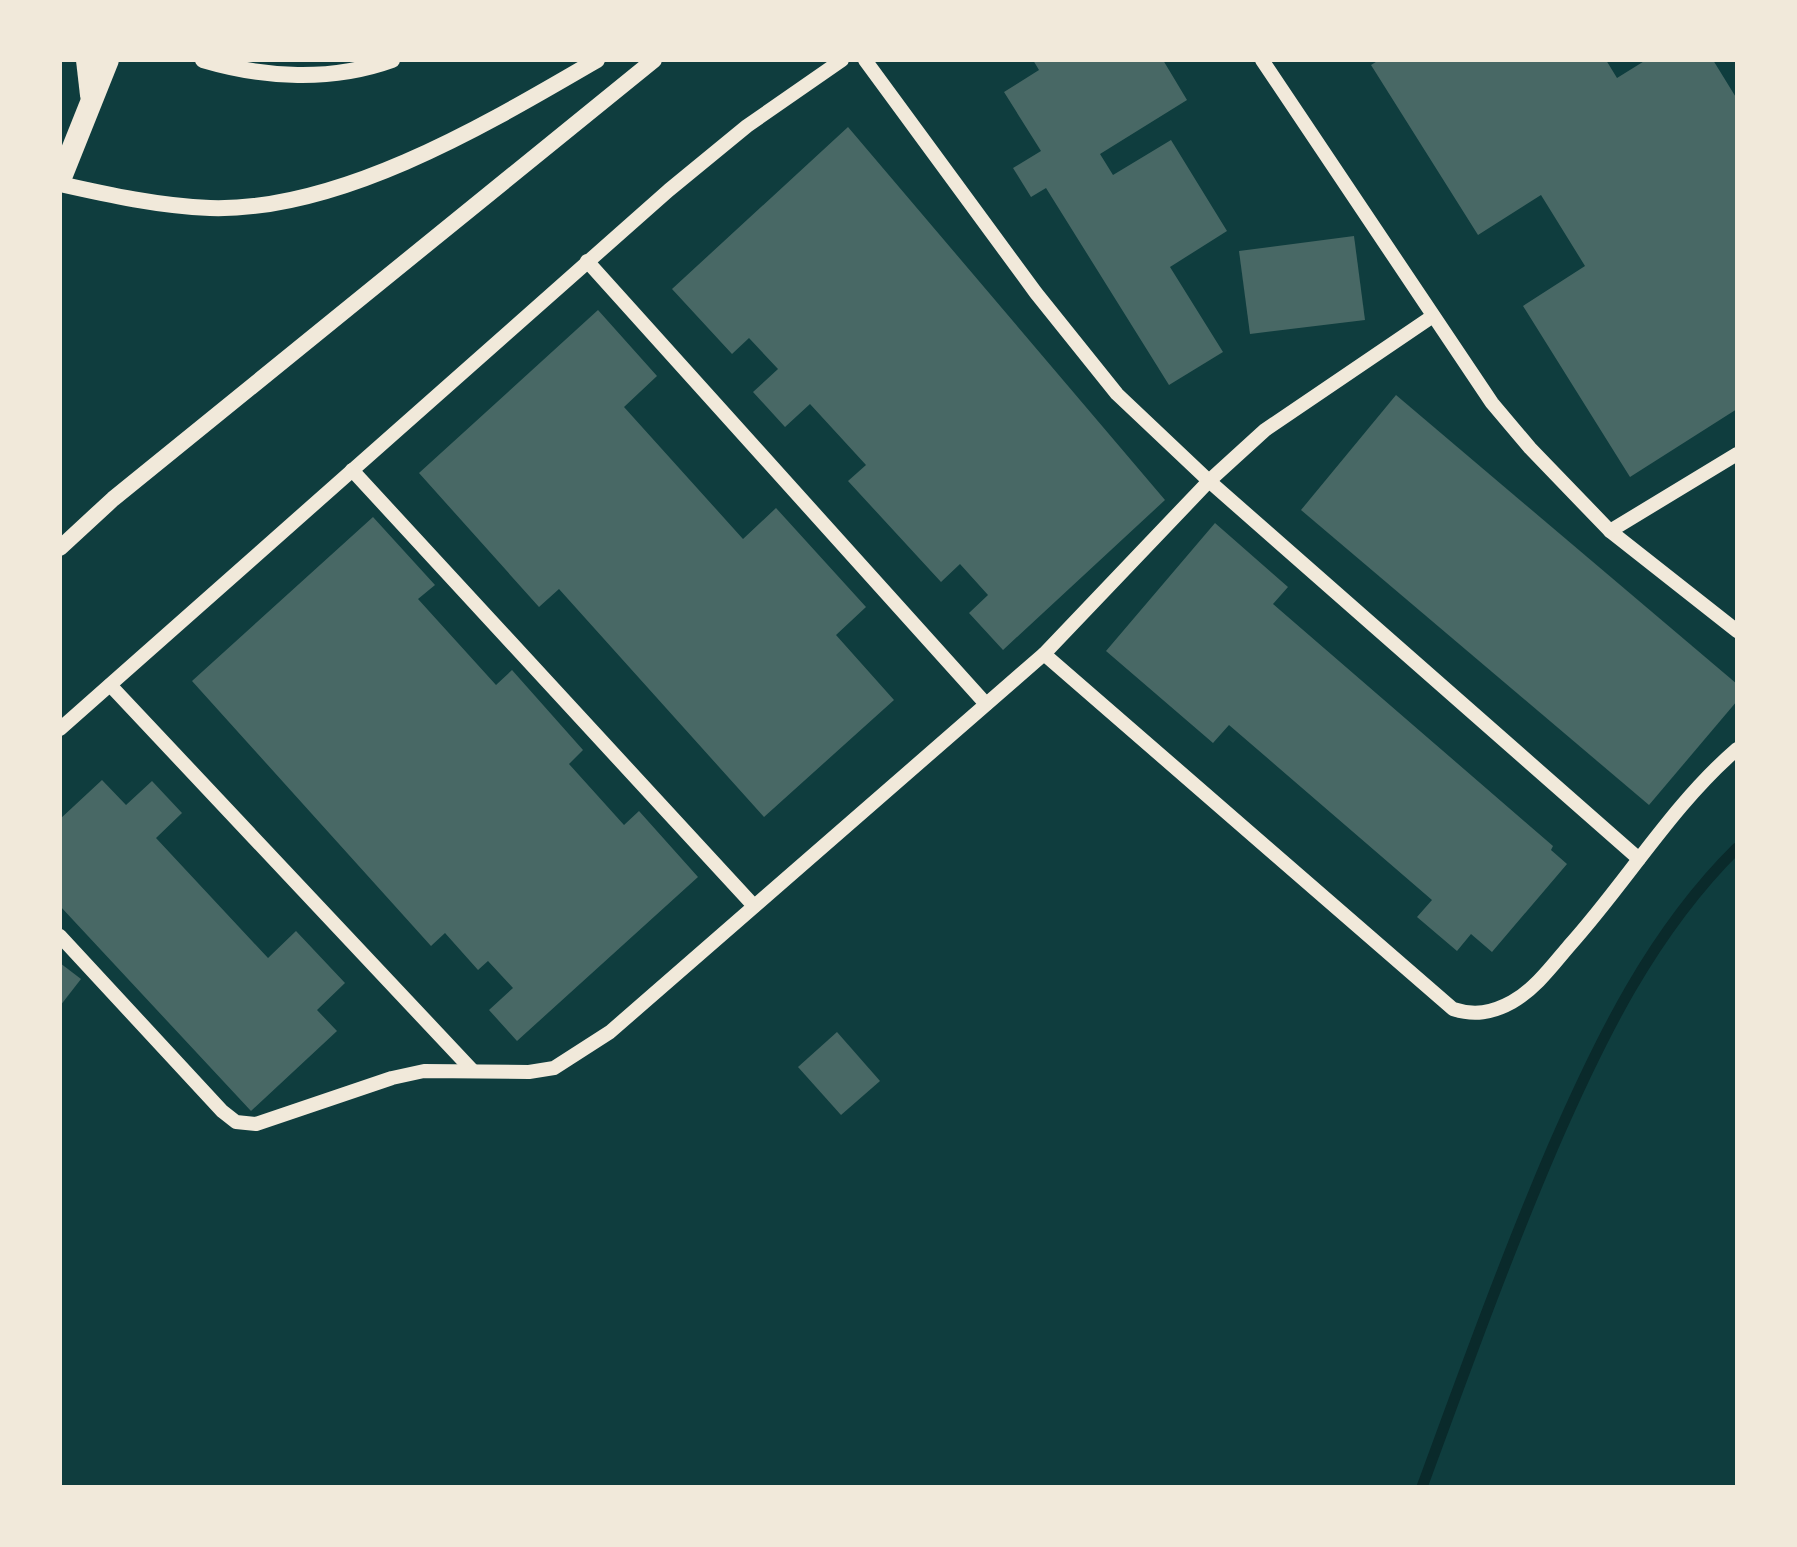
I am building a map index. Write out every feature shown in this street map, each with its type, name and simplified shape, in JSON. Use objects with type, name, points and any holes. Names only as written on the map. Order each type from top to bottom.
[{"type":"highway","points":[[60,150],[72,141],[86,119],[91,96],[87,60]]},
{"type":"highway","points":[[60,182],[108,60]]},
{"type":"main road","points":[[203,60],[276,76],[328,74],[392,60]]},
{"type":"main road","points":[[60,182],[141,200],[211,208],[269,204],[327,190],[398,164],[597,60]]},
{"type":"main road","points":[[60,548],[113,499],[654,60]]},
{"type":"street","points":[[60,729],[587,261],[747,126],[842,60]]},
{"type":"street","points":[[865,60],[1036,293],[1117,394],[1209,481],[1639,859]]},
{"type":"street","points":[[1262,60],[1492,403],[1530,448],[1610,531],[1737,631]]},
{"type":"street","points":[[587,261],[986,704]]},
{"type":"street","points":[[60,936],[222,1111],[236,1122],[256,1124],[392,1078],[424,1071],[529,1072],[554,1068],[579,1055],[1044,654],[1209,481],[1265,430],[1433,316]]},
{"type":"street","points":[[1610,531],[1737,454]]},
{"type":"street","points":[[352,470],[754,906]]},
{"type":"street","points":[[1044,654],[1453,1009],[1469,1014],[1490,1012],[1514,1001],[1538,981],[1595,917],[1639,859],[1737,749]]},
{"type":"street","points":[[110,685],[473,1071]]},
{"type":"building","points":[[1033,60],[1163,60],[1187,100],[1100,154],[1113,175],[1171,140],[1227,231],[1170,267],[1223,352],[1169,385],[1046,188],[1031,197],[1013,168],[1041,151],[1004,92],[1039,70]]},
{"type":"building","points":[[1379,60],[1606,60],[1617,78],[1646,60],[1713,60],[1737,99],[1737,409],[1630,477],[1523,306],[1585,266],[1541,195],[1478,235],[1371,65]]},
{"type":"building","points":[[848,127],[1165,500],[1003,650],[969,613],[988,595],[960,564],[941,582],[848,481],[866,465],[810,404],[785,427],[753,392],[778,369],[749,338],[732,354],[672,289]]},
{"type":"building","points":[[1354,236],[1365,320],[1250,334],[1239,251]]},
{"type":"building","points":[[598,310],[657,376],[624,407],[743,539],[776,508],[866,607],[836,635],[894,700],[764,817],[559,589],[539,607],[419,473]]},
{"type":"building","points":[[1396,395],[1737,684],[1737,701],[1649,805],[1301,510]]},
{"type":"building","points":[[373,517],[435,585],[418,599],[496,685],[512,670],[583,750],[569,764],[624,825],[639,811],[698,877],[517,1041],[489,1010],[513,988],[488,961],[478,970],[445,933],[431,946],[192,681]]},
{"type":"building","points":[[1215,523],[1288,587],[1273,604],[1553,846],[1551,850],[1567,864],[1492,952],[1471,934],[1457,951],[1417,917],[1432,900],[1229,725],[1213,743],[1106,651]]},
{"type":"building","points":[[102,780],[126,805],[152,781],[182,813],[156,838],[268,958],[296,931],[345,983],[317,1010],[337,1031],[251,1111],[60,906],[60,819]]},
{"type":"building","points":[[60,963],[81,979],[60,1006]]},
{"type":"building","points":[[837,1032],[880,1081],[841,1115],[798,1067]]},
{"type":"waterway","points":[[1422,1487],[1518,1231],[1609,1027],[1679,915],[1737,848]]}]
